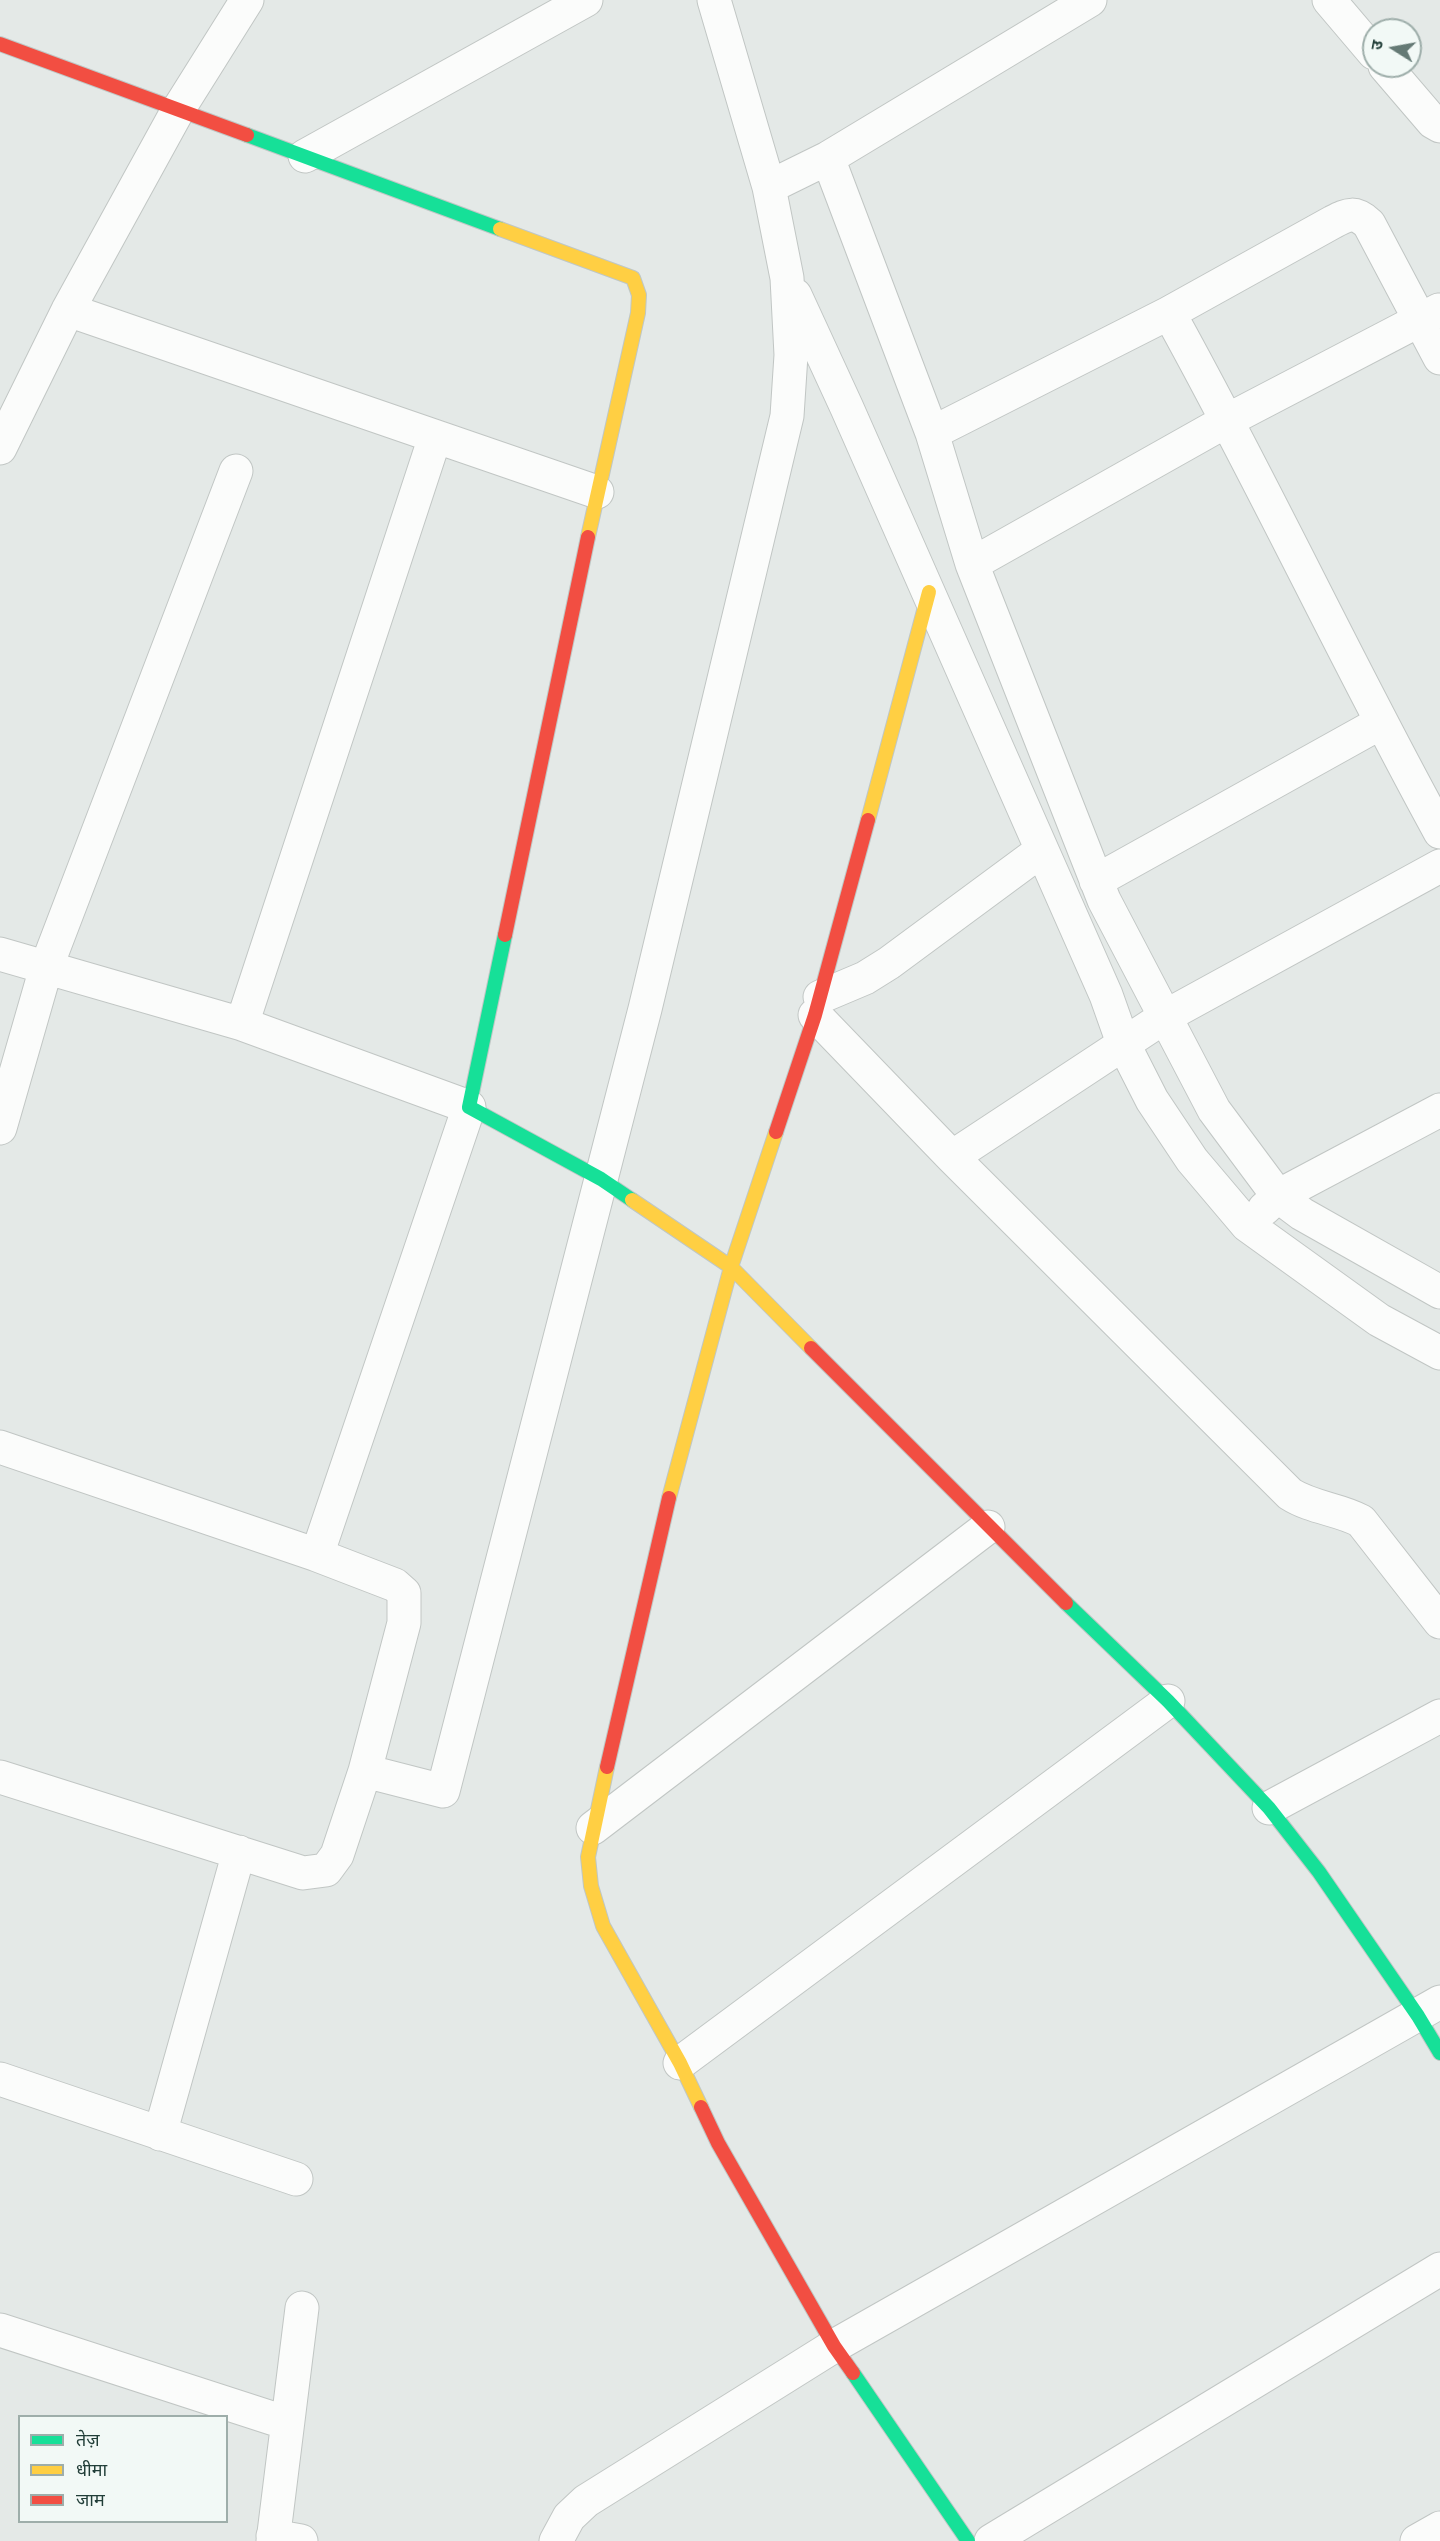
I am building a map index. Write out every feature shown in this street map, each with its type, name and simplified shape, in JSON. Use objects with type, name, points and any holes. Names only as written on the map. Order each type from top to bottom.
[{"type":"street","points":[[0,448],[68,310],[178,110],[247,0]]},
{"type":"street","points":[[304,156],[586,0]]},
{"type":"street","points":[[365,1771],[442,1791],[645,1009],[787,416],[791,355],[787,278],[769,188],[714,0]]},
{"type":"street","points":[[1329,0],[1362,39]]},
{"type":"street","points":[[769,188],[828,158],[1073,4]]},
{"type":"street","points":[[0,44],[633,278],[638,285],[640,296],[638,313],[597,492],[469,1107],[317,1555]]},
{"type":"street","points":[[1395,78],[1433,122],[1440,126]]},
{"type":"street","points":[[828,158],[932,433],[972,564],[1096,881],[1214,1110],[1278,1196],[1302,1214],[1440,1292]]},
{"type":"street","points":[[932,433],[1169,313],[1333,222],[1353,215],[1359,215],[1369,224],[1431,314],[1440,358]]},
{"type":"street","points":[[787,278],[929,592],[1106,995],[1123,1042],[1152,1100],[1192,1160],[1247,1225],[1379,1320],[1440,1353]]},
{"type":"street","points":[[68,310],[597,492]]},
{"type":"street","points":[[1169,313],[1228,420],[1380,723],[1440,832]]},
{"type":"street","points":[[972,564],[1228,420],[1431,314]]},
{"type":"street","points":[[242,1024],[435,437]]},
{"type":"street","points":[[0,1128],[46,968],[236,471]]},
{"type":"street","points":[[929,592],[817,1006],[731,1268],[680,1451],[588,1857],[590,1876],[603,1926],[680,2063],[718,2143],[834,2346],[968,2541]]},
{"type":"street","points":[[1096,881],[1380,723]]},
{"type":"street","points":[[817,1006],[889,963],[1042,850]]},
{"type":"street","points":[[952,1157],[1123,1042],[1166,1016],[1440,866]]},
{"type":"street","points":[[0,954],[242,1024],[469,1107],[601,1179],[731,1268],[988,1527],[1168,1701],[1269,1808],[1429,2009],[1440,2053]]},
{"type":"street","points":[[817,1006],[952,1157],[1290,1494],[1300,1500],[1361,1521],[1440,1622]]},
{"type":"street","points":[[1247,1225],[1278,1196],[1440,1110]]},
{"type":"street","points":[[0,1447],[317,1555],[396,1585],[404,1593],[404,1623],[365,1771],[337,1855],[326,1870],[303,1873],[0,1777]]},
{"type":"street","points":[[593,1828],[988,1527]]},
{"type":"street","points":[[680,2063],[1168,1701]]},
{"type":"street","points":[[1269,1808],[1440,1716]]},
{"type":"street","points":[[160,2134],[239,1852]]},
{"type":"street","points":[[556,2541],[569,2517],[586,2501],[834,2346],[1429,2009]]},
{"type":"street","points":[[0,2079],[296,2179]]},
{"type":"street","points":[[991,2541],[1440,2269]]},
{"type":"street","points":[[282,2539],[287,2423],[302,2308]]},
{"type":"street","points":[[0,2331],[287,2423]]},
{"type":"street","points":[[1417,2541],[1440,2528]]},
{"type":"traffic: fast","points":[[247,135],[500,229]]},
{"type":"traffic: fast","points":[[505,935],[469,1107],[601,1179],[632,1200]]},
{"type":"traffic: fast","points":[[1066,1603],[1168,1701],[1269,1808],[1319,1872],[1418,2016],[1440,2053]]},
{"type":"traffic: fast","points":[[853,2373],[968,2541]]},
{"type":"traffic: slow","points":[[500,229],[633,278],[639,295],[638,313],[588,537]]},
{"type":"traffic: slow","points":[[868,820],[929,592]]},
{"type":"traffic: slow","points":[[669,1498],[731,1267],[776,1132]]},
{"type":"traffic: slow","points":[[632,1200],[731,1267],[811,1348]]},
{"type":"traffic: slow","points":[[607,1767],[588,1857],[591,1886],[603,1926],[680,2063],[701,2107]]},
{"type":"traffic: jam","points":[[0,44],[247,135]]},
{"type":"traffic: jam","points":[[505,935],[588,537]]},
{"type":"traffic: jam","points":[[776,1132],[815,1015],[868,820]]},
{"type":"traffic: jam","points":[[811,1348],[1066,1603]]},
{"type":"traffic: jam","points":[[607,1767],[669,1498]]},
{"type":"traffic: jam","points":[[701,2107],[718,2143],[834,2346],[853,2373]]}]
